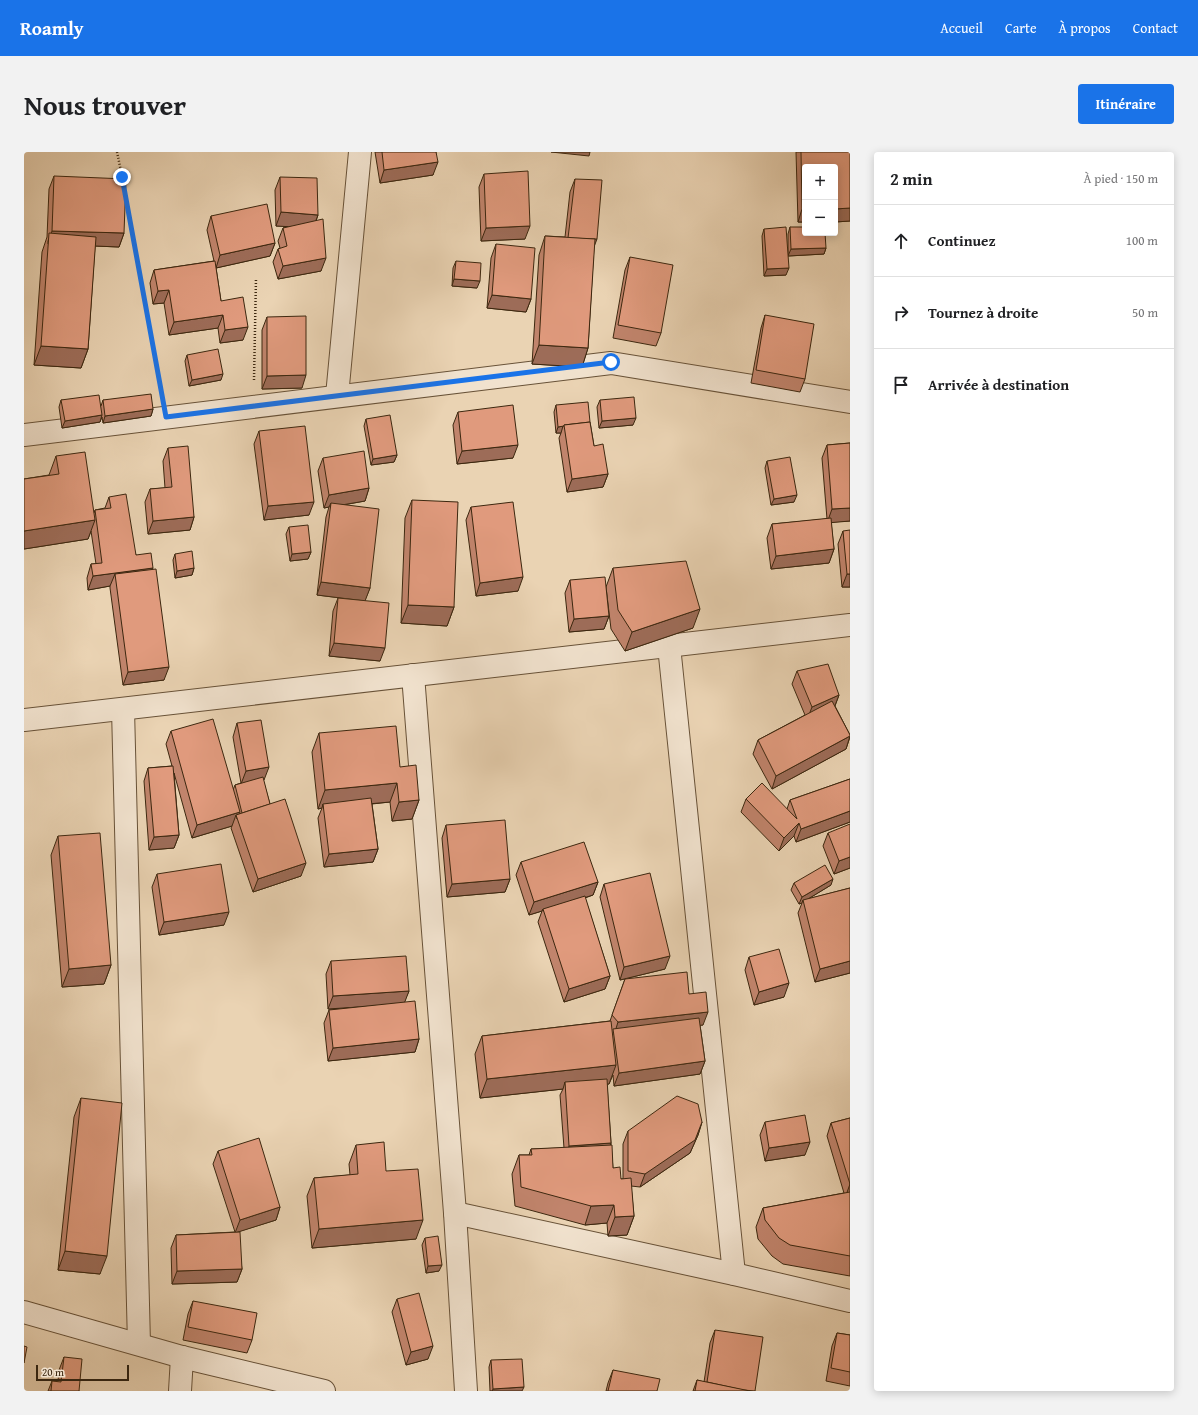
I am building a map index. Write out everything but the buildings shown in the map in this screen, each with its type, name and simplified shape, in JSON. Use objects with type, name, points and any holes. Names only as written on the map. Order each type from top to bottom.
[{"type":"street","points":[[337,396],[360,152]]},
{"type":"street","points":[[24,435],[611,362],[850,402]]},
{"type":"street","points":[[24,720],[850,625]]},
{"type":"street","points":[[669,646],[734,1274]]},
{"type":"street","points":[[413,675],[455,1213],[466,1391]]},
{"type":"street","points":[[123,709],[139,1344]]},
{"type":"street","points":[[455,1213],[850,1301]]},
{"type":"street","points":[[24,1312],[182,1357],[324,1391]]},
{"type":"street","points":[[180,1391],[182,1357]]},
{"type":"path","points":[[117,152],[124,184]]},
{"type":"path","points":[[125,192],[166,417]]},
{"type":"path","points":[[254,407],[256,278]]},
{"type":"route","points":[[122,177],[166,417],[611,362]]}]
